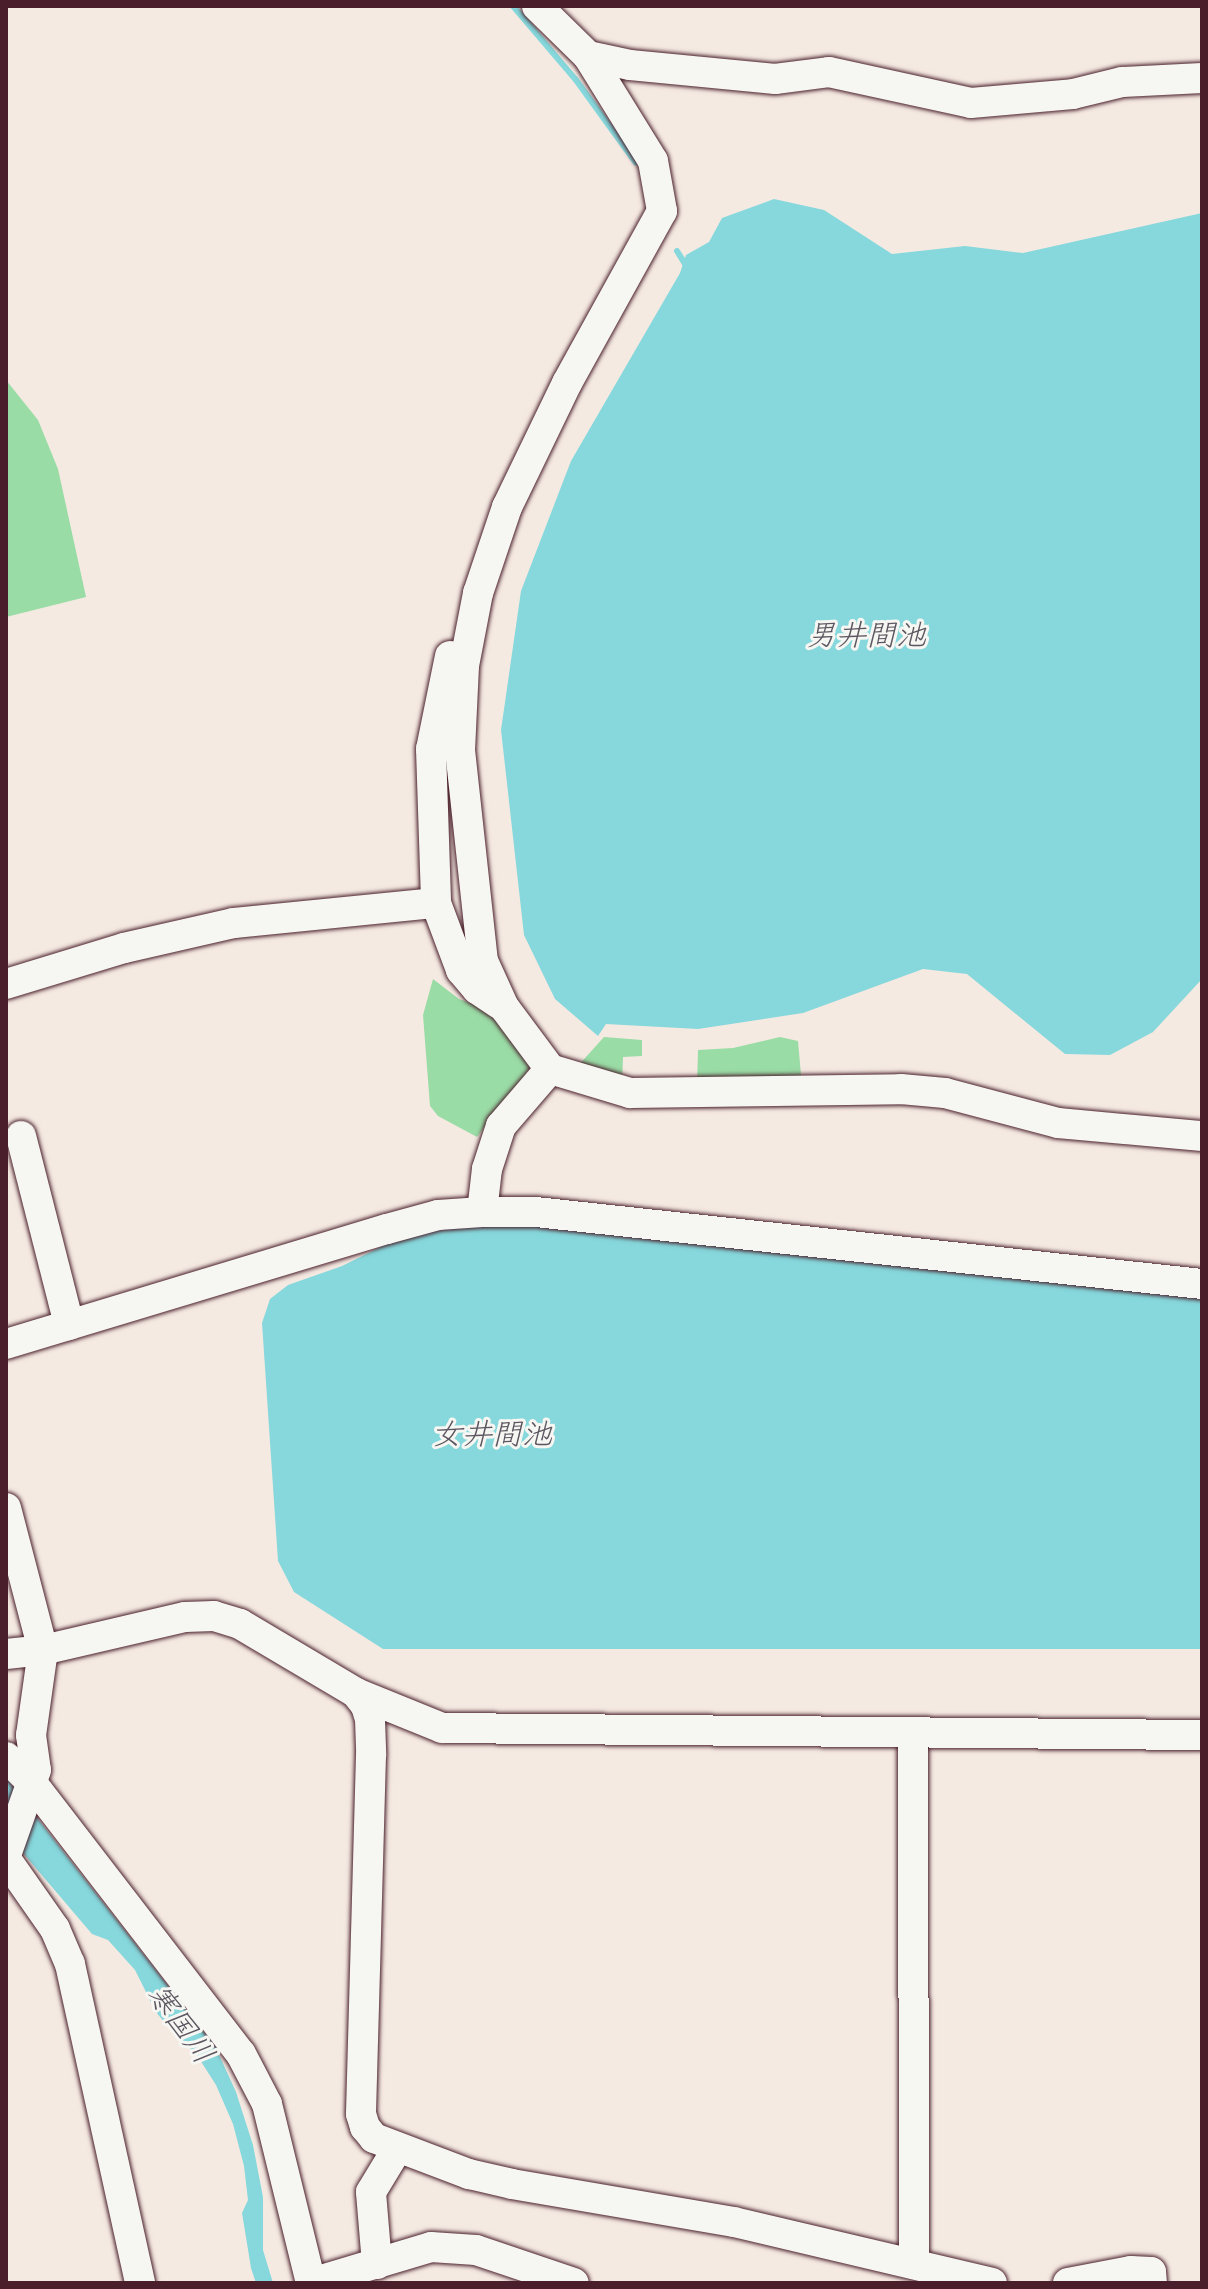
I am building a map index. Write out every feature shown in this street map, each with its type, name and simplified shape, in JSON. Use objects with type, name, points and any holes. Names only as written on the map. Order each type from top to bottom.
[{"type":"street","points":[[537,6],[588,56],[653,161],[662,211],[567,383],[507,507],[478,593],[464,666],[460,750],[483,961],[504,1007],[550,1069],[630,1093],[901,1089],[945,1093],[1058,1123],[1202,1136]]},
{"type":"street","points":[[588,56],[630,65],[775,79],[829,72],[971,103],[1073,94],[1122,82],[1202,78]]},
{"type":"street","points":[[478,593],[461,602],[431,749],[436,903],[461,970],[477,989],[504,1007]]},
{"type":"street","points":[[6,984],[124,948],[220,925],[436,903]]},
{"type":"street","points":[[482,1212],[487,1169],[501,1126],[550,1069]]},
{"type":"street","points":[[21,1136],[69,1325]]},
{"type":"street","points":[[6,1344],[387,1229],[438,1215],[482,1212],[536,1212],[1202,1284]]},
{"type":"street","points":[[6,1508],[43,1650],[31,1735],[36,1770],[7,1852],[55,1929],[70,1964],[140,2283]]},
{"type":"street","points":[[6,1654],[43,1650],[185,1617],[214,1616],[240,1624],[356,1693],[442,1728],[1202,1735]]},
{"type":"street","points":[[356,1693],[370,1719],[361,2114],[365,2127],[374,2138],[397,2149],[512,2184],[734,2222],[992,2283]]},
{"type":"street","points":[[913,1732],[914,2264]]},
{"type":"street","points":[[6,1757],[241,2054],[267,2104],[311,2283],[431,2247],[476,2250],[574,2283]]},
{"type":"street","points":[[377,2264],[371,2192],[397,2149]]},
{"type":"street","points":[[1068,2283],[1131,2271],[1151,2272],[1152,2283]]},
{"type":"green space","points":[[6,380],[38,420],[58,469],[86,597],[6,617]]},
{"type":"green space","points":[[433,979],[459,999],[500,1014],[531,1057],[529,1069],[477,1137],[438,1116],[430,1106],[423,1015]]},
{"type":"green space","points":[[604,1037],[642,1040],[642,1056],[623,1057],[622,1085],[576,1068]]},
{"type":"green space","points":[[780,1037],[798,1041],[802,1086],[697,1087],[698,1050],[733,1048]]},
{"type":"water","name":"男井間池","points":[[774,199],[824,210],[892,254],[965,246],[1023,253],[1202,213],[1202,979],[1153,1032],[1110,1055],[1065,1054],[967,974],[923,969],[803,1013],[698,1029],[606,1024],[598,1036],[555,999],[524,935],[501,730],[521,591],[571,461],[680,273],[686,255],[709,242],[722,218]]},
{"type":"water","name":"女井間池","points":[[493,1218],[1202,1289],[1202,1649],[383,1649],[294,1592],[278,1561],[262,1323],[270,1299],[288,1285],[342,1266],[425,1225]]},
{"type":"water","name":"寒国川","points":[[6,1778],[215,2046],[236,2092],[253,2145],[263,2197],[263,2250],[273,2283],[256,2283],[251,2268],[242,2213],[248,2200],[244,2166],[233,2124],[216,2085],[195,2052],[178,2039],[156,2012],[135,1970],[108,1940],[92,1934],[6,1833]]},
{"type":"waterway","points":[[513,6],[576,80],[636,163]]},
{"type":"waterway","points":[[677,251],[687,267]]}]
